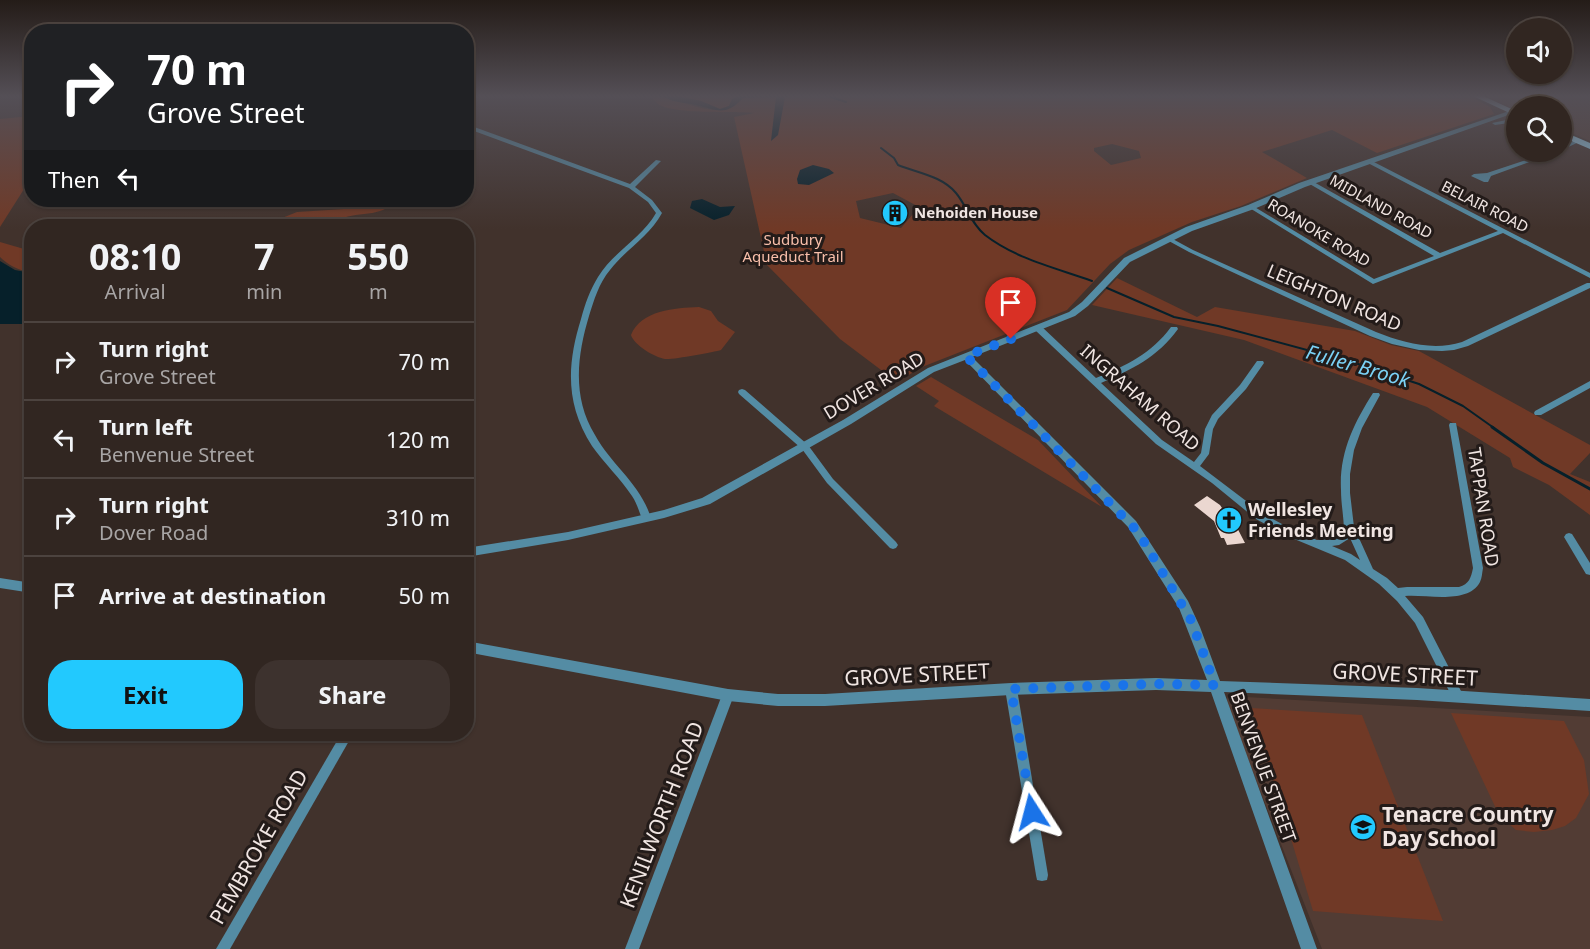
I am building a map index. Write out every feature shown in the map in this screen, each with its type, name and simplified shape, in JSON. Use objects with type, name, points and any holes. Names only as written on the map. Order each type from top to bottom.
[{"type":"main road","points":[[1578,141],[1590,146]]},
{"type":"street","points":[[505,140],[631,187],[650,201],[659,213],[646,234],[608,267],[599,281],[576,347],[573,379],[582,418],[589,434],[641,501],[646,518]]},
{"type":"street","name":"DOVER ROAD","points":[[474,552],[556,538],[646,518],[685,508],[717,496],[805,447],[923,374],[1072,314],[1085,304],[1126,260],[1205,223],[1251,207],[1310,182],[1432,140]]},
{"type":"street","points":[[1572,144],[1578,141]]},
{"type":"street","points":[[631,187],[658,161]]},
{"type":"street","name":"BELAIR ROAD","points":[[1368,161],[1590,276]]},
{"type":"street","points":[[1488,175],[1525,162]]},
{"type":"street","name":"MIDLAND ROAD","points":[[1310,182],[1440,256]]},
{"type":"street","name":"ROANOKE ROAD","points":[[1251,207],[1373,282],[1440,256]]},
{"type":"street","points":[[1440,256],[1503,231]]},
{"type":"street","name":"LEIGHTON ROAD","points":[[1169,239],[1373,334],[1427,348],[1450,348],[1465,344],[1590,285]]},
{"type":"street","name":"INGRAHAM ROAD","points":[[1038,328],[1159,442],[1265,520],[1312,543],[1348,557],[1377,576],[1396,593],[1424,627],[1458,697]]},
{"type":"street","points":[[1095,382],[1150,356],[1174,329]]},
{"type":"street","name":"BENVENUE STREET","points":[[966,356],[1138,532],[1191,620],[1309,949]]},
{"type":"street","points":[[1194,467],[1205,454],[1209,429],[1215,417],[1260,363]]},
{"type":"street","points":[[1538,413],[1590,384]]},
{"type":"street","points":[[742,392],[805,447],[830,481],[893,545]]},
{"type":"street","points":[[1312,543],[1331,543],[1349,534],[1345,488],[1348,452],[1358,426],[1376,395]]},
{"type":"street","name":"TAPPAN ROAD","points":[[1396,593],[1408,590],[1461,591],[1472,588],[1478,579],[1453,425]]},
{"type":"street","points":[[1349,528],[1366,565],[1377,576]]},
{"type":"street","points":[[1569,537],[1590,571]]},
{"type":"street","points":[[0,583],[24,587]]},
{"type":"street","name":"GROVE STREET","points":[[474,647],[728,695],[799,701],[1011,689],[1156,684],[1215,685],[1590,705]]},
{"type":"street","points":[[1011,689],[1042,875]]},
{"type":"street","name":"KENILWORTH ROAD","points":[[632,949],[728,695]]},
{"type":"street","name":"PEMBROKE ROAD","points":[[223,949],[343,741]]},
{"type":"shaded area","points":[[1228,696],[1590,717],[1590,949],[1322,949],[1226,703]]},
{"type":"green space","points":[[0,140],[24,140],[24,189],[0,227]]},
{"type":"green space","name":"Sudbury Aqueduct Trail","points":[[739,140],[1299,140],[1262,152],[1307,178],[1241,206],[1192,222],[1129,250],[1110,264],[1067,310],[922,367],[897,382],[840,339],[767,265]],"holes":[[[1112,144],[1139,151],[1141,158],[1111,165],[1094,151],[1094,148]],[[893,193],[919,207],[901,228],[860,218],[856,201]]]},
{"type":"green space","points":[[1352,140],[1415,140],[1377,153]]},
{"type":"green space","points":[[388,207],[342,219],[280,219],[297,212]]},
{"type":"green space","points":[[0,242],[24,249],[24,270],[14,267],[0,257]]},
{"type":"green space","points":[[1117,278],[1197,317],[1215,307],[1355,331],[1391,345],[1419,351],[1590,445],[1590,453],[1570,474],[1590,482],[1590,515],[1549,485],[1513,467],[1510,458],[1427,407],[1244,340],[1092,305]]},
{"type":"green space","points":[[699,307],[711,311],[718,321],[735,332],[721,350],[665,359],[645,350],[636,343],[631,335],[642,320],[651,315],[680,308]]},
{"type":"green space","points":[[931,377],[1038,440],[1102,507],[934,406],[939,401],[916,386]]},
{"type":"green space","points":[[1251,708],[1362,715],[1443,921],[1313,911]]},
{"type":"green space","points":[[1451,713],[1564,721],[1584,760],[1589,794],[1576,818],[1565,826],[1552,830],[1534,832],[1516,830],[1499,815]]},
{"type":"water","points":[[813,165],[829,169],[834,173],[809,185],[798,184],[800,170]]},
{"type":"water","points":[[702,199],[720,207],[735,206],[729,215],[714,220],[690,208],[692,201]]},
{"type":"water","points":[[0,261],[15,270],[24,272],[24,324],[0,324]]},
{"type":"building","name":"Nehoiden House","points":[[893,206],[904,209],[891,222],[883,220]]},
{"type":"building","name":"Wellesley Friends Meeting","points":[[1207,496],[1220,505],[1222,508],[1220,510],[1228,519],[1232,518],[1245,543],[1227,545],[1224,538],[1221,538],[1214,521],[1194,505]]},
{"type":"waterway","name":"Fuller Brook","points":[[881,148],[894,158],[898,165],[937,179],[950,187],[960,198],[980,231],[997,243],[1037,262],[1092,281]]},
{"type":"waterway","name":"Fuller Brook","points":[[1107,288],[1174,317],[1218,326],[1355,363],[1419,384],[1463,406],[1494,428]]},
{"type":"waterway","name":"Fuller Brook","points":[[1492,427],[1543,463],[1590,489]]},
{"type":"place","name":"Nehoiden House","points":[[895,213]]},
{"type":"place","name":"Wellesley Friends Meeting","points":[[1229,520]]},
{"type":"place","name":"Tenacre Country Day School","points":[[1363,827]]},
{"type":"route","points":[[1011,339],[966,356],[1132,524],[1184,606],[1215,685],[1156,684],[1011,689],[1032,812]]}]
